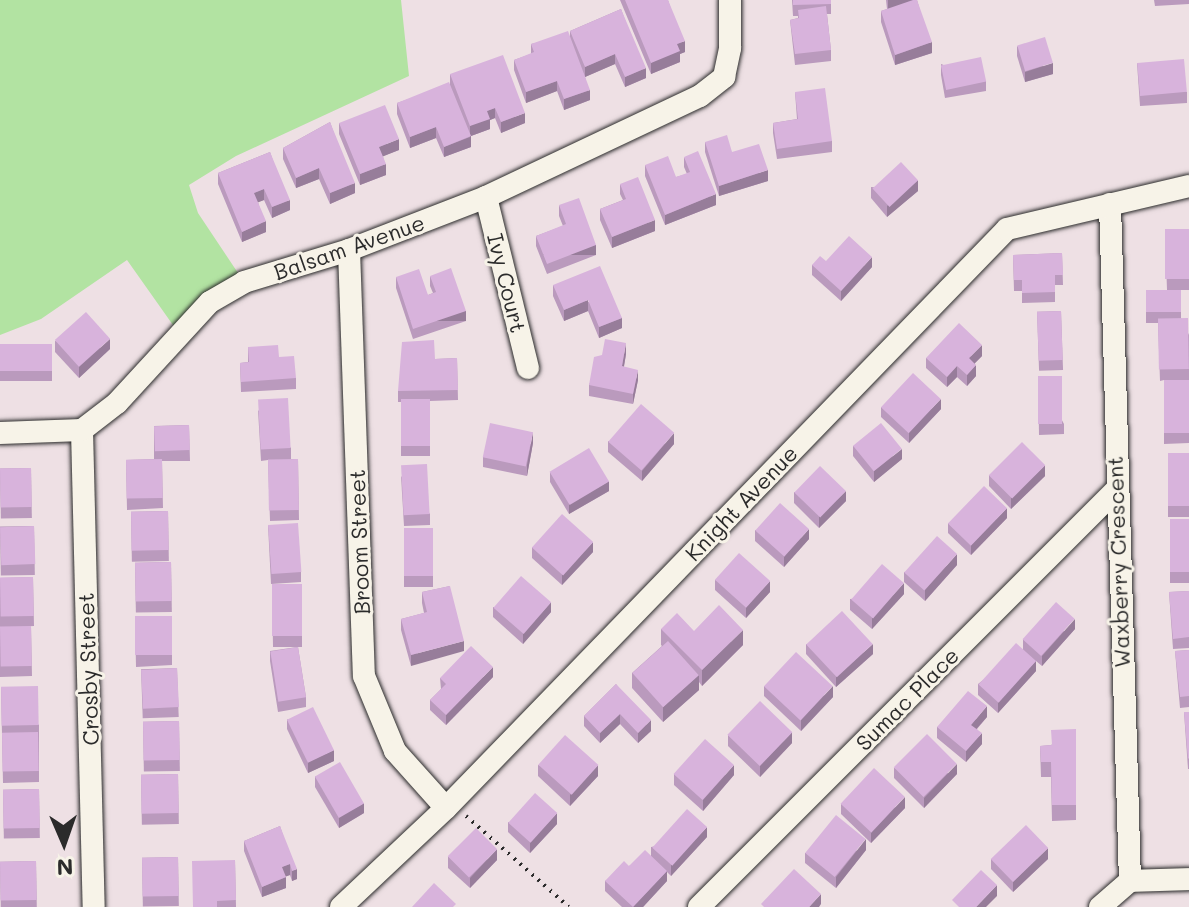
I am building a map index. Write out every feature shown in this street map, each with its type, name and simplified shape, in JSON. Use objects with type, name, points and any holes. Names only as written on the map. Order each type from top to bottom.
[{"type":"street","name":"Balsam Avenue","points":[[82,430],[117,403],[210,302],[244,282],[349,250],[486,197],[700,96],[724,77],[730,48],[730,0]]},
{"type":"street","name":"Knight Avenue","points":[[341,907],[448,805],[1007,229],[1189,186]]},
{"type":"street","name":"Ivy Court","points":[[486,197],[528,368]]},
{"type":"street","name":"Waxberry Crescent","points":[[1110,204],[1115,491],[1130,881]]},
{"type":"street","name":"Broom Street","points":[[349,250],[364,676],[395,751],[448,805]]},
{"type":"street","points":[[0,433],[82,430]]},
{"type":"street","name":"Crosby Street","points":[[82,430],[94,907]]},
{"type":"street","name":"Sumac Place","points":[[699,907],[1115,491]]},
{"type":"street","points":[[1100,907],[1130,881],[1189,879]]},
{"type":"path","points":[[448,805],[569,907]]},
{"type":"green space","points":[[0,0],[401,0],[409,76],[236,156],[189,185],[198,213],[244,282],[180,335],[127,260],[41,319],[0,335]]},
{"type":"building","points":[[625,0],[668,0],[685,41],[677,44],[680,51],[651,63]]},
{"type":"building","points":[[793,0],[831,0],[831,4],[793,5]]},
{"type":"building","points":[[917,0],[932,42],[895,55],[881,11]]},
{"type":"building","points":[[826,6],[831,50],[795,54],[790,20],[799,18],[798,10]]},
{"type":"building","points":[[621,9],[646,68],[625,77],[615,54],[585,67],[570,31]]},
{"type":"building","points":[[568,31],[590,90],[564,99],[557,81],[526,92],[514,60],[534,52],[531,44]]},
{"type":"building","points":[[1045,37],[1053,63],[1025,71],[1017,45]]},
{"type":"building","points":[[503,55],[525,113],[501,122],[495,108],[487,111],[490,119],[470,126],[450,74]]},
{"type":"building","points":[[981,57],[986,81],[946,90],[941,66]]},
{"type":"building","points":[[1184,59],[1187,92],[1140,96],[1137,63]]},
{"type":"building","points":[[449,82],[471,136],[444,147],[436,127],[410,137],[397,103]]},
{"type":"building","points":[[825,88],[832,141],[777,149],[773,123],[798,119],[795,92]]},
{"type":"building","points":[[385,105],[399,139],[379,147],[386,164],[360,174],[339,123]]},
{"type":"building","points":[[330,122],[355,183],[330,193],[319,168],[296,178],[283,148]]},
{"type":"building","points":[[727,135],[732,152],[759,144],[768,170],[719,186],[705,142]]},
{"type":"building","points":[[698,151],[716,194],[665,215],[645,165],[668,156],[676,177],[690,172],[684,157]]},
{"type":"building","points":[[270,152],[290,200],[272,207],[264,189],[254,193],[266,221],[242,232],[218,173]]},
{"type":"building","points":[[901,162],[918,180],[890,207],[872,189]]},
{"type":"building","points":[[638,177],[655,220],[612,237],[600,209],[626,199],[620,184]]},
{"type":"building","points":[[579,198],[596,245],[547,264],[536,236],[566,224],[559,205]]},
{"type":"building","points":[[1165,229],[1189,229],[1189,279],[1165,279]]},
{"type":"building","points":[[849,236],[872,257],[841,291],[812,265],[820,256],[826,261]]},
{"type":"building","points":[[1062,253],[1063,275],[1055,275],[1055,292],[1022,293],[1022,280],[1014,280],[1013,255]]},
{"type":"building","points":[[600,266],[622,318],[599,327],[588,300],[564,310],[553,285]]},
{"type":"building","points":[[451,268],[466,311],[413,329],[396,277],[419,269],[428,295],[436,292],[430,276]]},
{"type":"building","points":[[1146,290],[1181,290],[1181,312],[1146,312]]},
{"type":"building","points":[[1061,311],[1063,360],[1039,361],[1037,312]]},
{"type":"building","points":[[86,312],[110,339],[79,367],[55,340]]},
{"type":"building","points":[[1188,318],[1189,369],[1159,370],[1158,319]]},
{"type":"building","points":[[959,323],[982,345],[969,358],[976,365],[967,375],[957,366],[947,377],[926,358]]},
{"type":"building","points":[[605,339],[626,343],[622,366],[638,370],[633,394],[589,385],[594,357],[602,355]]},
{"type":"building","points":[[434,340],[435,359],[457,358],[458,390],[398,391],[402,342]]},
{"type":"building","points":[[0,344],[52,344],[52,371],[0,371]]},
{"type":"building","points":[[278,345],[279,357],[294,356],[296,378],[241,382],[240,363],[249,362],[248,347]]},
{"type":"building","points":[[913,373],[941,399],[909,433],[881,407]]},
{"type":"building","points":[[1038,376],[1062,376],[1062,424],[1038,424]]},
{"type":"building","points":[[1164,380],[1189,380],[1189,433],[1164,433]]},
{"type":"building","points":[[288,398],[291,448],[261,450],[258,400]]},
{"type":"building","points":[[401,399],[430,399],[430,446],[401,446]]},
{"type":"building","points":[[641,404],[674,433],[641,471],[608,442]]},
{"type":"building","points":[[490,423],[533,432],[526,466],[483,457]]},
{"type":"building","points":[[881,423],[902,449],[874,471],[853,446]]},
{"type":"building","points":[[189,425],[190,450],[155,451],[154,426]]},
{"type":"building","points":[[1022,442],[1045,465],[1012,499],[989,475]]},
{"type":"building","points":[[589,448],[609,481],[570,505],[550,472]]},
{"type":"building","points":[[1168,453],[1189,453],[1189,506],[1168,506]]},
{"type":"building","points":[[162,459],[163,498],[127,499],[126,460]]},
{"type":"building","points":[[298,459],[299,510],[269,511],[268,460]]},
{"type":"building","points":[[427,464],[430,514],[404,515],[401,465]]},
{"type":"building","points":[[820,466],[846,491],[820,518],[794,493]]},
{"type":"building","points":[[31,468],[32,507],[1,508],[0,469]]},
{"type":"building","points":[[984,486],[1007,508],[971,546],[948,523]]},
{"type":"building","points":[[780,503],[809,529],[784,557],[755,530]]},
{"type":"building","points":[[168,511],[169,550],[132,551],[131,512]]},
{"type":"building","points":[[562,514],[593,542],[563,576],[532,547]]},
{"type":"building","points":[[1170,519],[1189,519],[1189,572],[1170,572]]},
{"type":"building","points":[[298,523],[301,572],[271,574],[268,525]]},
{"type":"building","points":[[34,526],[35,564],[1,565],[0,527]]},
{"type":"building","points":[[404,528],[433,528],[433,576],[404,576]]},
{"type":"building","points":[[937,536],[957,554],[924,590],[904,572]]},
{"type":"building","points":[[739,553],[770,581],[746,608],[715,580]]},
{"type":"building","points":[[171,562],[172,601],[136,602],[135,563]]},
{"type":"building","points":[[882,564],[904,583],[873,618],[851,599]]},
{"type":"building","points":[[521,576],[551,602],[524,634],[493,608]]},
{"type":"building","points":[[33,577],[34,616],[1,617],[0,578]]},
{"type":"building","points":[[272,584],[302,584],[302,636],[272,636]]},
{"type":"building","points":[[450,586],[464,641],[411,655],[401,619],[427,612],[422,592]]},
{"type":"building","points":[[1189,591],[1189,637],[1173,639],[1169,592]]},
{"type":"building","points":[[1056,602],[1075,619],[1041,656],[1023,639]]},
{"type":"building","points":[[719,605],[743,630],[702,670],[661,629],[677,613],[694,631]]},
{"type":"building","points":[[842,611],[873,644],[837,677],[806,644]]},
{"type":"building","points":[[135,616],[172,616],[172,655],[135,655]]},
{"type":"building","points":[[31,626],[32,666],[1,667],[0,627]]},
{"type":"building","points":[[668,641],[699,675],[663,707],[632,673]]},
{"type":"building","points":[[1016,643],[1036,661],[999,703],[979,685]]},
{"type":"building","points":[[471,646],[493,667],[446,715],[430,700],[446,684],[440,678]]},
{"type":"building","points":[[298,647],[306,697],[278,702],[270,651]]},
{"type":"building","points":[[1189,650],[1189,696],[1180,697],[1175,651]]},
{"type":"building","points":[[796,652],[833,686],[801,720],[764,686]]},
{"type":"building","points":[[177,668],[179,707],[143,709],[141,670]]},
{"type":"building","points":[[616,684],[651,720],[638,733],[620,714],[600,733],[584,716]]},
{"type":"building","points":[[38,686],[39,725],[2,726],[1,687]]},
{"type":"building","points":[[968,691],[987,706],[971,725],[982,733],[966,751],[937,727]]},
{"type":"building","points":[[760,701],[792,732],[760,766],[727,735]]},
{"type":"building","points":[[313,707],[334,750],[308,763],[287,720]]},
{"type":"building","points":[[1184,712],[1189,712],[1188,759]]},
{"type":"building","points":[[179,721],[180,760],[144,761],[143,722]]},
{"type":"building","points":[[1076,729],[1076,805],[1052,805],[1051,762],[1041,762],[1040,746],[1052,745],[1051,730]]},
{"type":"building","points":[[38,732],[39,771],[3,772],[2,733]]},
{"type":"building","points":[[927,734],[957,764],[923,797],[894,767]]},
{"type":"building","points":[[565,735],[598,765],[572,795],[538,765]]},
{"type":"building","points":[[705,739],[734,765],[703,800],[674,774]]},
{"type":"building","points":[[340,762],[364,804],[339,818],[315,777]]},
{"type":"building","points":[[874,768],[905,797],[871,832],[841,804]]},
{"type":"building","points":[[178,774],[179,813],[142,814],[141,775]]},
{"type":"building","points":[[39,789],[40,828],[4,829],[3,790]]},
{"type":"building","points":[[535,793],[557,813],[531,843],[508,823]]},
{"type":"building","points":[[687,809],[707,827],[672,866],[652,848]]},
{"type":"building","points":[[836,815],[866,839],[835,877],[805,853]]},
{"type":"building","points":[[1026,825],[1048,848],[1013,882],[991,859]]},
{"type":"building","points":[[280,826],[297,869],[292,871],[290,864],[282,867],[286,877],[262,887],[244,841]]},
{"type":"building","points":[[476,828],[497,849],[469,877],[448,856]]},
{"type":"building","points":[[645,850],[667,871],[633,907],[605,881],[624,861],[629,866]]},
{"type":"building","points":[[178,857],[179,896],[143,897],[142,858]]},
{"type":"building","points":[[235,860],[236,900],[217,901],[217,907],[193,907],[192,861]]},
{"type":"building","points":[[36,861],[37,900],[1,901],[0,862]]},
{"type":"building","points":[[794,869],[821,894],[809,907],[764,907],[761,904]]},
{"type":"building","points":[[981,870],[997,885],[976,907],[959,907],[952,900]]},
{"type":"building","points":[[434,883],[456,904],[453,907],[412,907]]}]
